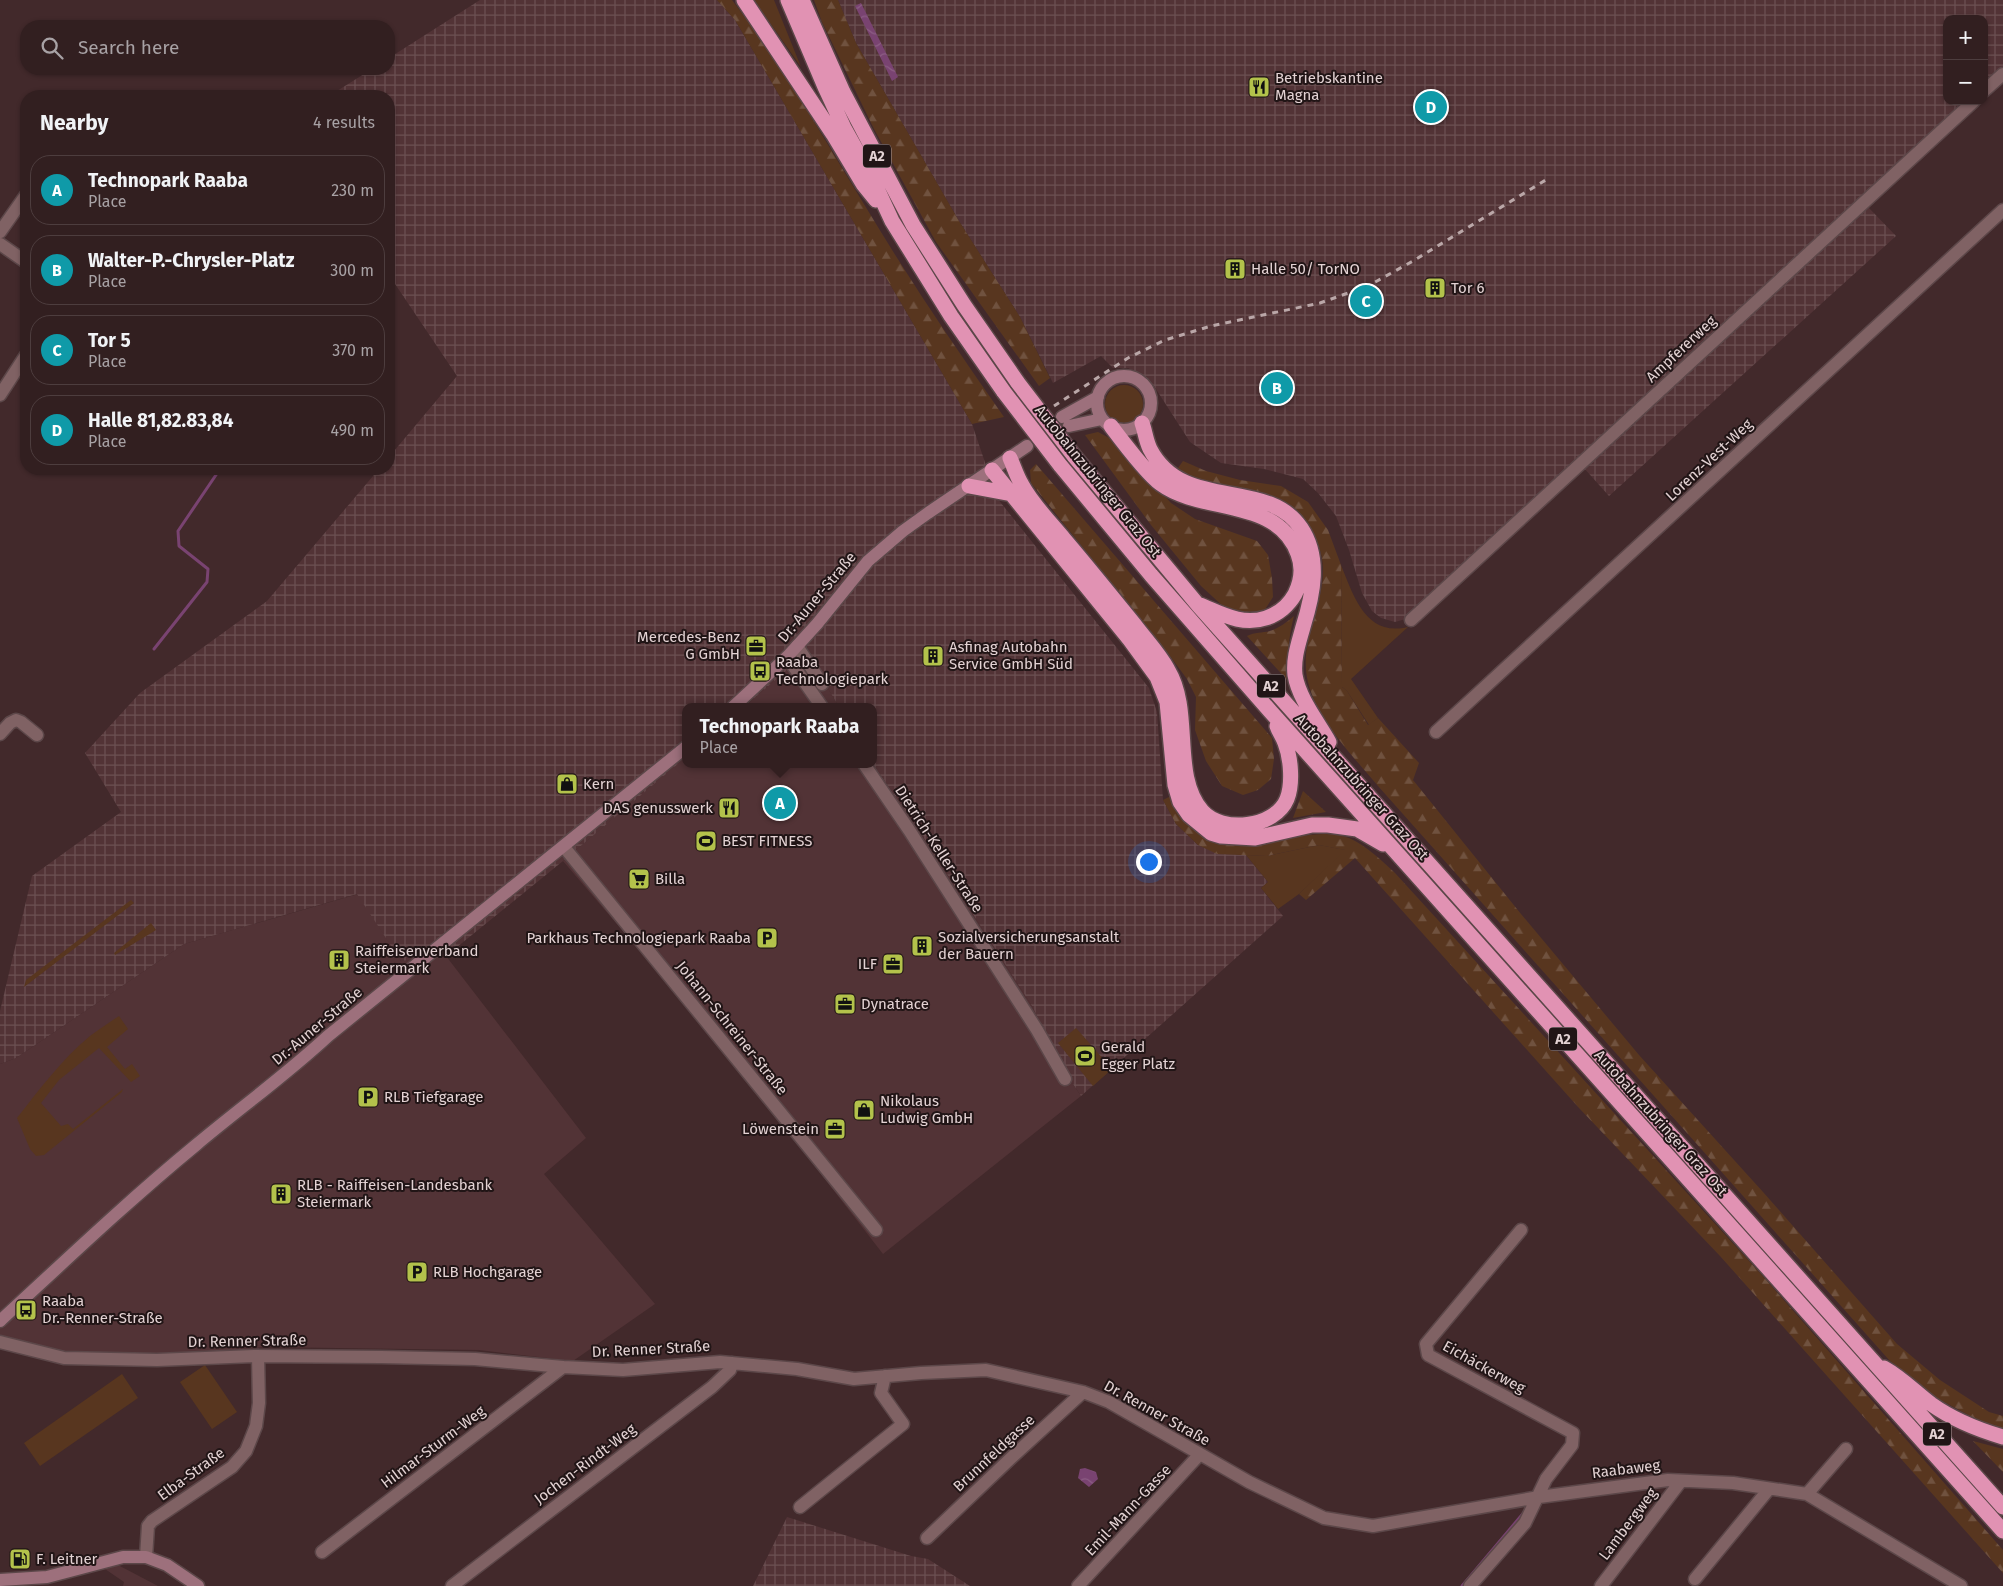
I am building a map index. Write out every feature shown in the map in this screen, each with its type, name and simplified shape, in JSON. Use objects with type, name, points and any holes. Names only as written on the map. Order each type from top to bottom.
[{"type":"highway","points":[[744,0],[833,134],[863,184],[892,221]]},
{"type":"highway","name":"Autobahnzubringer Graz Ost","points":[[788,0],[837,112],[873,180],[892,221],[951,316],[1004,392],[1060,465],[1151,575],[1270,711],[2003,1531]]},
{"type":"highway","name":"Autobahnzubringer Graz Ost","points":[[802,0],[843,92],[913,225],[964,305],[1018,383],[1074,456],[1198,605],[2003,1508]]},
{"type":"highway","points":[[1107,422],[1159,483],[1194,499],[1253,513],[1267,519],[1288,535],[1295,546],[1300,559],[1301,573],[1294,596],[1280,611],[1266,618],[1245,621],[1234,619],[1198,605]]},
{"type":"highway","points":[[1142,423],[1149,448],[1174,477],[1214,492],[1272,505],[1285,511],[1302,529],[1310,548],[1314,571],[1308,606],[1295,655],[1295,675],[1301,693],[1343,768]]},
{"type":"highway","points":[[1010,458],[1022,485],[1032,501],[1115,601],[1168,670],[1177,692],[1181,709],[1187,781],[1201,810],[1208,817],[1218,822],[1242,826],[1256,824],[1280,809],[1287,800],[1290,790],[1290,765],[1286,744],[1270,711]]},
{"type":"highway","points":[[992,470],[1130,640],[1157,677],[1167,702],[1175,786],[1180,802],[1188,815],[1211,833],[1221,836],[1255,838],[1312,824],[1328,825],[1357,829],[1394,850]]},
{"type":"highway","points":[[969,486],[1012,494]]},
{"type":"highway","points":[[1871,1361],[1898,1376],[1932,1404],[1957,1419],[2003,1437]]},
{"type":"main road","points":[[1098,397],[1066,422],[1107,422],[1125,429],[1132,429],[1142,423],[1150,410],[1151,398],[1149,391],[1144,383],[1134,377],[1121,376],[1106,382],[1098,397],[1098,408],[1107,422]]},
{"type":"main road","name":"Dr.-Auner-Straße","points":[[737,703],[787,657],[868,561],[903,531],[1027,446]]},
{"type":"main road","name":"Dr.-Auner-Straße","points":[[0,1321],[72,1253],[195,1146],[295,1067],[328,1036],[682,750]]},
{"type":"main road","points":[[0,1580],[47,1577],[123,1557],[146,1557],[166,1565],[198,1586]]},
{"type":"street","points":[[1988,87],[2003,74]]},
{"type":"street","name":"Ampfererweg","points":[[1410,620],[1970,105]]},
{"type":"street","points":[[0,232],[20,204]]},
{"type":"street","name":"Lorenz-Vest-Weg","points":[[1436,732],[2003,210]]},
{"type":"street","points":[[0,244],[20,258]]},
{"type":"street","points":[[0,395],[20,364]]},
{"type":"street","points":[[797,646],[822,684]]},
{"type":"street","points":[[787,657],[819,703]]},
{"type":"street","points":[[0,734],[10,723],[16,720],[37,735]]},
{"type":"street","name":"Dietrich-Keller-Straße","points":[[867,768],[1037,1030],[1065,1079]]},
{"type":"street","name":"Johann-Schreiner-Straße","points":[[564,847],[876,1230]]},
{"type":"street","name":"Eichäckerweg","points":[[1521,1230],[1426,1344],[1428,1355],[1573,1433],[1572,1445],[1546,1479],[1539,1497]]},
{"type":"street","name":"Dr. Renner Straße","points":[[0,1342],[64,1358],[157,1360],[258,1356],[475,1359],[563,1368],[623,1370],[720,1362],[797,1369],[854,1379],[986,1370],[1083,1392],[1109,1402],[1276,1496]]},
{"type":"street","name":"Elba-Straße","points":[[146,1557],[148,1526],[152,1521],[232,1467],[246,1450],[256,1426],[259,1403],[258,1356]]},
{"type":"street","name":"Jochen-Rindt-Weg","points":[[452,1586],[712,1387],[730,1370],[732,1363]]},
{"type":"street","name":"Hilmar-Sturm-Weg","points":[[322,1552],[563,1368]]},
{"type":"street","points":[[800,1507],[903,1424],[881,1393],[886,1376]]},
{"type":"street","name":"Brunnfeldgasse","points":[[928,1538],[1083,1392]]},
{"type":"street","points":[[1807,1494],[1846,1449]]},
{"type":"street","name":"Emil-Mann-Gasse","points":[[1078,1586],[1200,1454]]},
{"type":"street","name":"Raabaweg","points":[[1276,1496],[1324,1518],[1373,1526],[1539,1497],[1668,1480],[1733,1483],[1807,1494],[1961,1586]]},
{"type":"street","name":"Lambergweg","points":[[1601,1586],[1680,1481]]},
{"type":"street","points":[[1695,1579],[1769,1489]]},
{"type":"street","points":[[1470,1586],[1525,1523],[1539,1497]]},
{"type":"shaded area","points":[[480,0],[717,0],[735,20],[972,424],[997,498],[1149,688],[1157,712],[1163,800],[1176,824],[1198,845],[1217,853],[1246,855],[1268,882],[1261,888],[1283,916],[1081,1096],[1067,1075],[1032,1006],[920,832],[876,768],[877,703],[837,703],[807,653],[749,703],[682,703],[682,760],[563,861],[446,956],[401,961],[357,894],[184,944],[16,1058],[0,1064],[0,1011],[32,876],[121,812],[85,753],[140,693],[267,601],[374,475],[395,475],[395,450],[457,376],[395,284],[395,90],[339,90],[362,75],[395,75],[395,54]]},
{"type":"shaded area","points":[[838,0],[2003,0],[2003,67],[1988,80],[1988,15],[1943,15],[1943,105],[1962,105],[1409,618],[1395,622],[1381,618],[1372,611],[1362,593],[1336,516],[1318,493],[1303,479],[1264,469],[1221,463],[1190,442],[1154,386],[1142,375],[1128,368],[1113,368],[1101,356],[1053,383],[1020,317],[959,221],[856,43]]},
{"type":"shaded area","points":[[1868,207],[1896,236],[1609,496],[1583,467]]},
{"type":"shaded area","points":[[807,652],[837,703],[749,703]]},
{"type":"shaded area","points":[[682,759],[682,768],[876,768],[920,832],[1032,1006],[1067,1075],[1081,1096],[883,1254],[761,1097],[563,861]]},
{"type":"shaded area","points":[[358,894],[401,961],[446,956],[586,1138],[544,1174],[655,1304],[573,1361],[479,1350],[264,1347],[153,1358],[66,1353],[0,1335],[0,1064],[16,1058],[184,944]]},
{"type":"shaded area","points":[[787,1517],[911,1556],[928,1559],[970,1586],[753,1586]]},
{"type":"shaded area","points":[[118,1565],[158,1586],[123,1586],[124,1582],[105,1569]]},
{"type":"green space","points":[[717,0],[732,0],[769,52],[804,105],[902,266],[1004,417],[972,424],[735,20]]},
{"type":"green space","points":[[754,0],[774,0],[801,67]]},
{"type":"green space","points":[[814,0],[838,0],[856,43],[959,221],[1020,317],[1050,378],[1039,386],[936,242],[874,129],[822,22]]},
{"type":"green space","points":[[1124,385],[1138,390],[1143,404],[1138,418],[1124,423],[1110,418],[1105,404],[1110,390]]},
{"type":"green space","points":[[1098,432],[1113,440],[1171,503],[1195,519],[1257,541],[1268,555],[1272,578],[1273,597],[1264,611],[1247,612],[1225,608],[1201,586],[1151,525],[1085,435]]},
{"type":"green space","points":[[1183,461],[1206,471],[1240,480],[1281,486],[1308,502],[1328,530],[1341,565],[1342,687],[1347,691],[1368,725],[1378,718],[1419,763],[1413,780],[1521,914],[1639,1055],[1897,1344],[1940,1380],[1989,1412],[2003,1416],[2003,1430],[1991,1427],[1931,1395],[1890,1361],[1378,786],[1328,724],[1319,710],[1308,682],[1306,663],[1308,644],[1321,590],[1323,572],[1321,553],[1313,534],[1303,518],[1285,505],[1266,496],[1197,481],[1178,468]]},
{"type":"green space","points":[[1036,464],[1272,738],[1274,759],[1271,779],[1258,790],[1243,795],[1222,786],[1206,761],[1195,730],[1196,697],[1187,679],[1031,483],[1030,470]]},
{"type":"green space","points":[[1341,565],[1357,601],[1372,620],[1382,626],[1394,629],[1408,627],[1351,679],[1378,718],[1369,725],[1347,691],[1342,687]]},
{"type":"green space","points":[[1294,616],[1290,633],[1289,682],[1247,636],[1273,630]]},
{"type":"green space","points":[[1303,791],[1326,812],[1293,818]]},
{"type":"green space","points":[[1171,796],[1205,834],[1223,844],[1239,845],[1315,834],[1333,834],[1349,838],[1362,845],[1395,873],[1760,1273],[2003,1550],[2003,1573],[1720,1256],[1579,1108],[1355,858],[1306,900],[1299,894],[1345,850],[1319,845],[1267,856],[1217,854],[1198,845],[1176,824],[1163,800]]},
{"type":"green space","points":[[1319,845],[1346,850],[1299,894],[1278,909],[1261,888],[1268,882],[1246,855],[1267,856]]},
{"type":"green space","points":[[131,900],[134,903],[24,987],[26,980]]},
{"type":"green space","points":[[151,923],[156,930],[115,955],[114,953]]},
{"type":"green space","points":[[119,1016],[128,1029],[107,1047],[125,1069],[132,1064],[140,1076],[131,1082],[99,1048],[59,1080],[41,1103],[61,1126],[68,1124],[73,1129],[123,1089],[122,1092],[44,1155],[36,1156],[30,1149],[17,1118],[51,1075],[70,1055],[90,1036]]},
{"type":"green space","name":"Gerald Egger Platz","points":[[1076,1028],[1112,1069],[1093,1086],[1058,1043]]},
{"type":"green space","points":[[205,1365],[237,1412],[212,1429],[180,1382]]},
{"type":"green space","points":[[122,1374],[138,1398],[40,1466],[24,1443]]},
{"type":"green space","points":[[1973,1441],[2003,1449],[2003,1472]]},
{"type":"water","points":[[861,3],[898,77],[892,81],[855,6]]},
{"type":"water","points":[[1085,1468],[1096,1472],[1098,1479],[1089,1487],[1078,1478],[1080,1469]]},
{"type":"waterway","points":[[154,649],[207,582],[208,569],[179,546],[178,531],[216,475]]},
{"type":"waterway","points":[[1462,1586],[1526,1510]]},
{"type":"railway","points":[[1054,406],[1128,358],[1165,340],[1211,326],[1320,303],[1368,286],[1413,261],[1549,178]]},
{"type":"place","name":"Betriebskantine Magna","points":[[1259,87]]},
{"type":"place","name":"Halle 81,82.83,84","points":[[1431,107]]},
{"type":"place","name":"Halle 50/ TorNO","points":[[1235,269]]},
{"type":"place","name":"Tor 6","points":[[1435,288]]},
{"type":"place","name":"Tor 5","points":[[1366,301]]},
{"type":"place","name":"Walter-P.-Chrysler-Platz","points":[[1277,388]]},
{"type":"place","name":"Mercedes-Benz G GmbH","points":[[756,646]]},
{"type":"place","name":"Asfinag Autobahn Service GmbH Süd","points":[[933,656]]},
{"type":"place","name":"Raaba Technologiepark","points":[[760,671]]},
{"type":"place","name":"Kern","points":[[567,784]]},
{"type":"place","name":"Technopark Raaba","points":[[780,803]]},
{"type":"place","name":"DAS genusswerk","points":[[729,808]]},
{"type":"place","name":"BEST FITNESS","points":[[706,841]]},
{"type":"place","name":"Billa","points":[[639,879]]},
{"type":"place","name":"Parkhaus Technologiepark Raaba","points":[[767,938]]},
{"type":"place","name":"Sozialversicherungsanstalt der Bauern","points":[[922,946]]},
{"type":"place","name":"Raiffeisenverband Steiermark","points":[[339,960]]},
{"type":"place","name":"ILF","points":[[893,964]]},
{"type":"place","name":"Dynatrace","points":[[845,1004]]},
{"type":"place","name":"Gerald Egger Platz","points":[[1085,1056]]},
{"type":"place","name":"RLB Tiefgarage","points":[[368,1097]]},
{"type":"place","name":"Nikolaus Ludwig GmbH","points":[[864,1110]]},
{"type":"place","name":"Löwenstein","points":[[835,1129]]},
{"type":"place","name":"RLB - Raiffeisen-Landesbank Steiermark","points":[[281,1194]]},
{"type":"place","name":"RLB Hochgarage","points":[[417,1272]]},
{"type":"place","name":"Raaba Dr.-Renner-Straße","points":[[26,1310]]},
{"type":"place","name":"F. Leitner","points":[[20,1559]]}]
